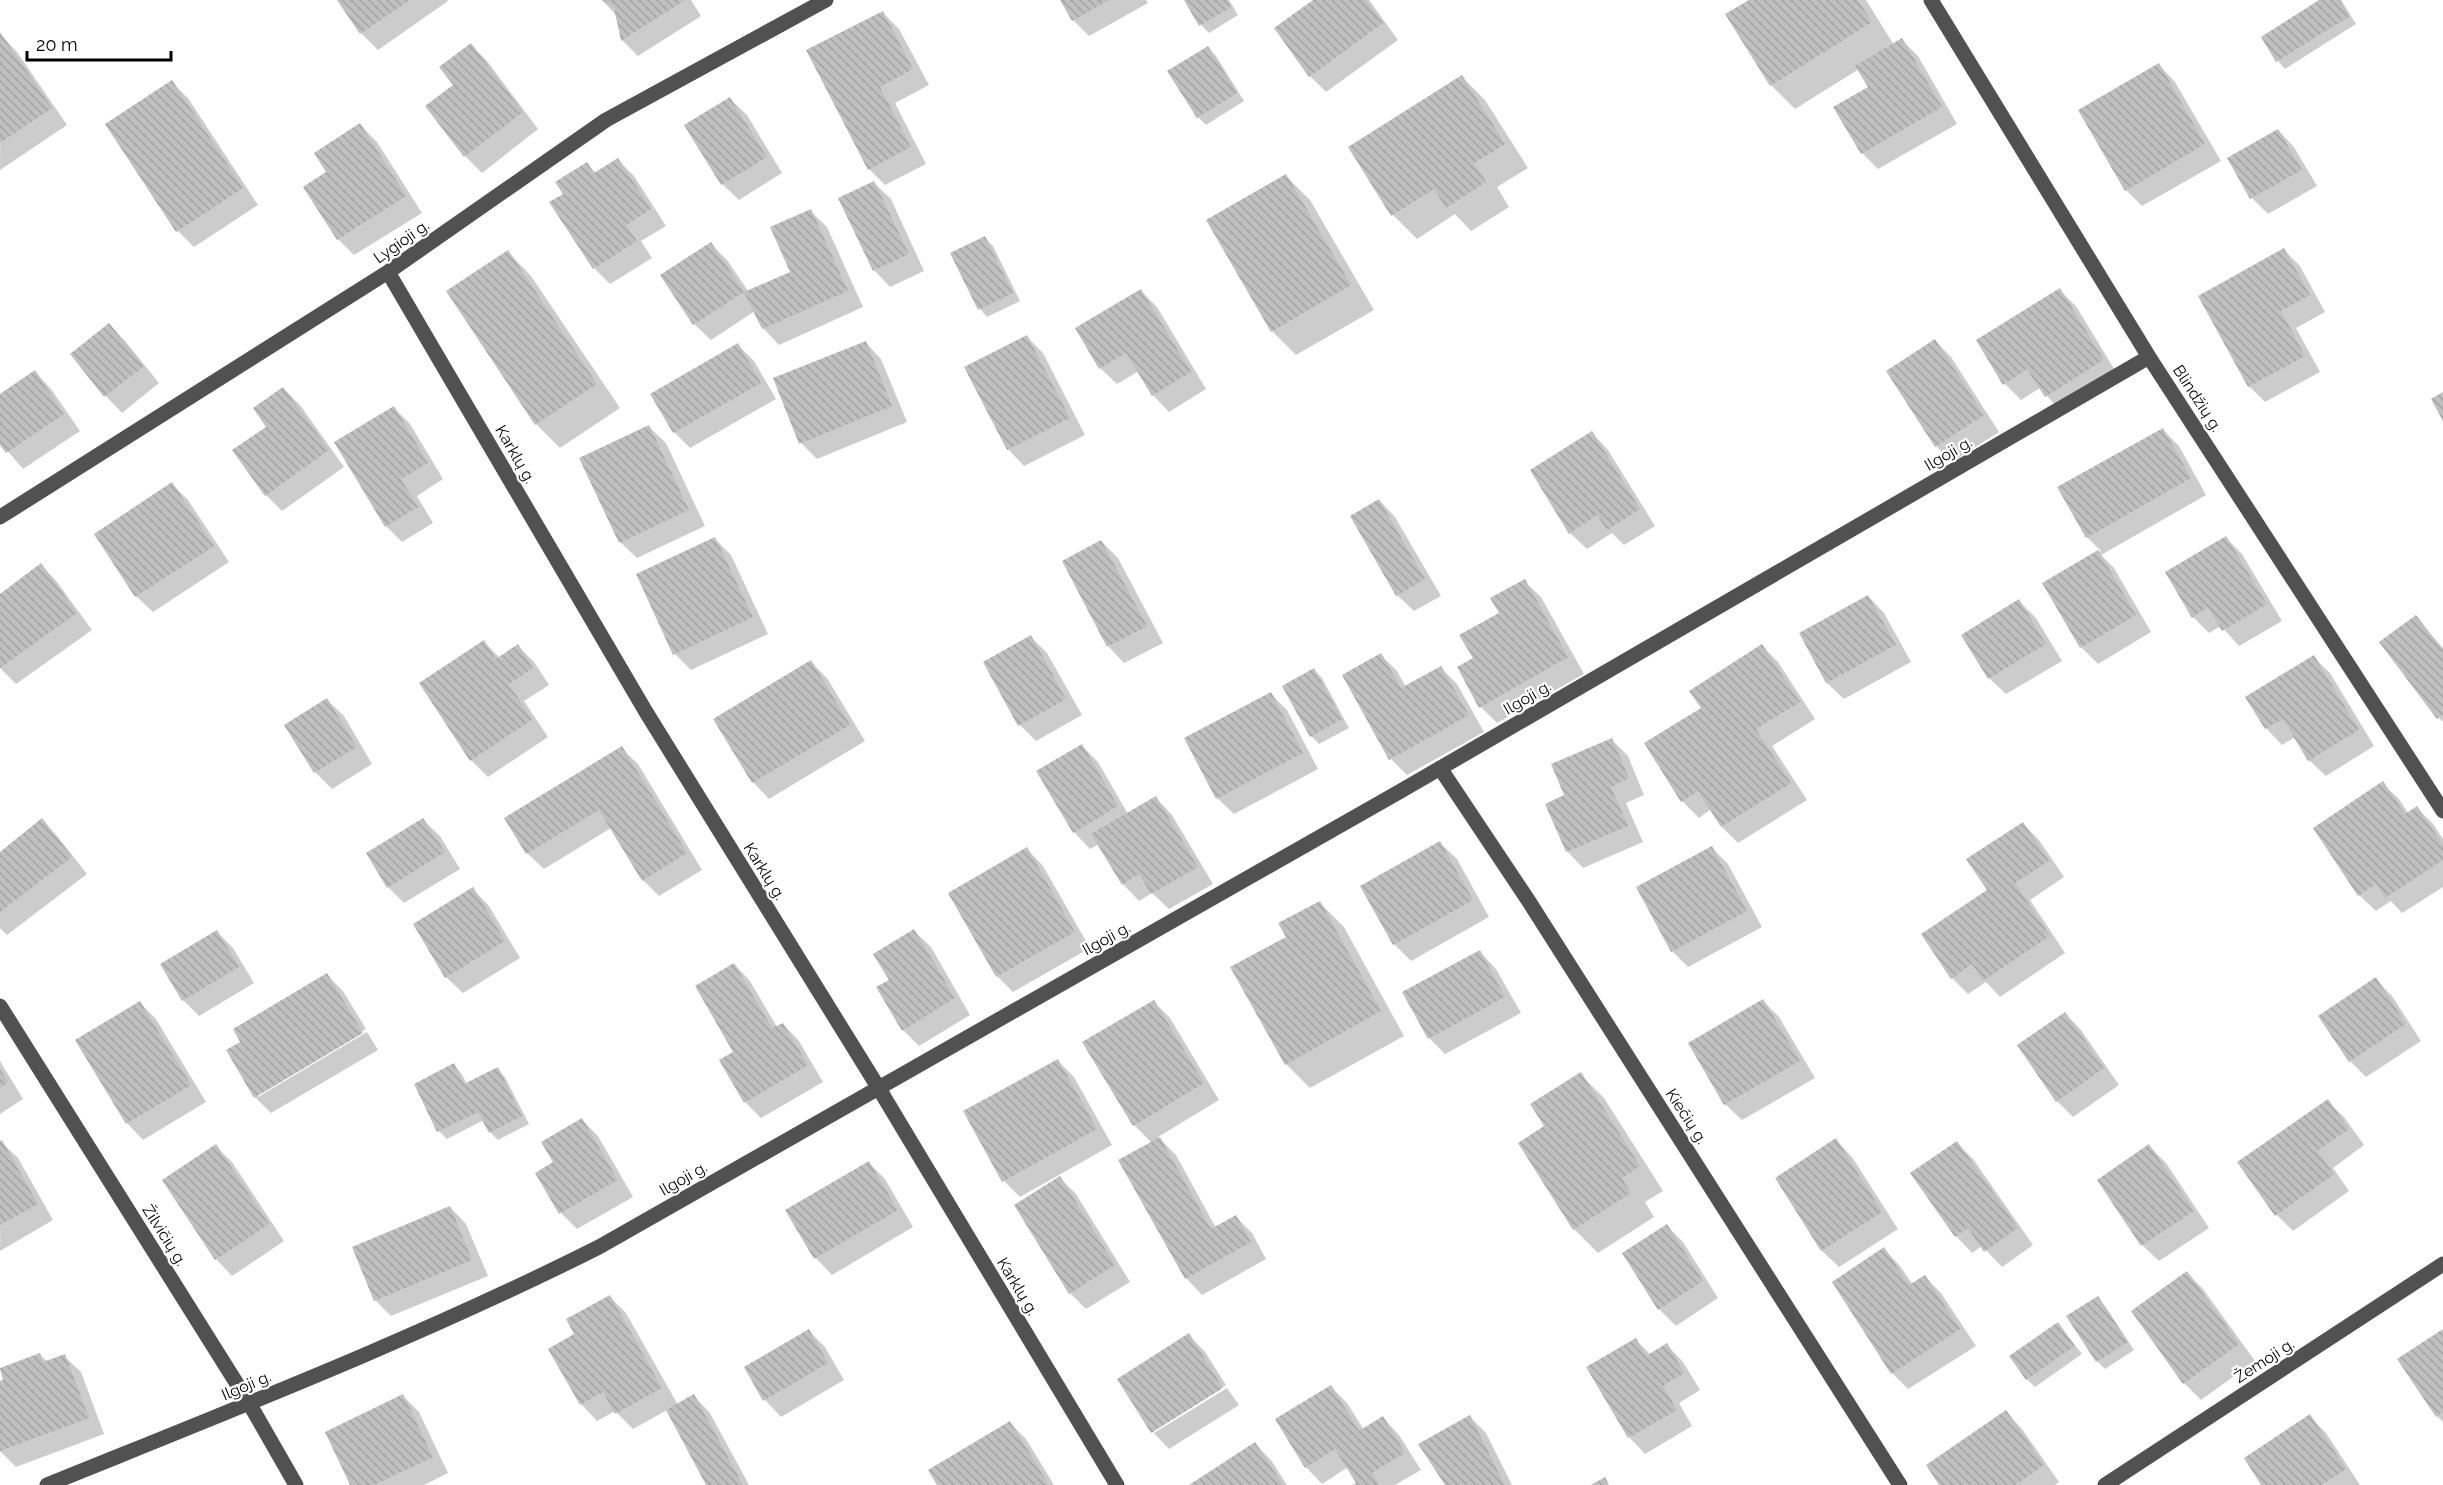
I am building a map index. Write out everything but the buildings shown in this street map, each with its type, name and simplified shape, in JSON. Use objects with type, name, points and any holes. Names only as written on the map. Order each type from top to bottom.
[{"type":"street","name":"Lygioji g.","points":[[0,517],[388,272],[606,120],[826,0]]},
{"type":"street","name":"Blindžių g.","points":[[1931,0],[2149,357],[2443,811]]},
{"type":"street","name":"Karklų g.","points":[[388,272],[646,712],[878,1087],[1117,1485]]},
{"type":"street","name":"Ilgoji g.","points":[[47,1485],[249,1403],[547,1273],[599,1247],[1440,768],[2149,357]]},
{"type":"street","name":"Kiečių g.","points":[[1440,768],[1534,910],[1900,1485]]},
{"type":"street","name":"Žilvičių g.","points":[[0,1006],[249,1403],[296,1485]]},
{"type":"street","name":"Žemoji g.","points":[[2105,1485],[2443,1264]]}]
